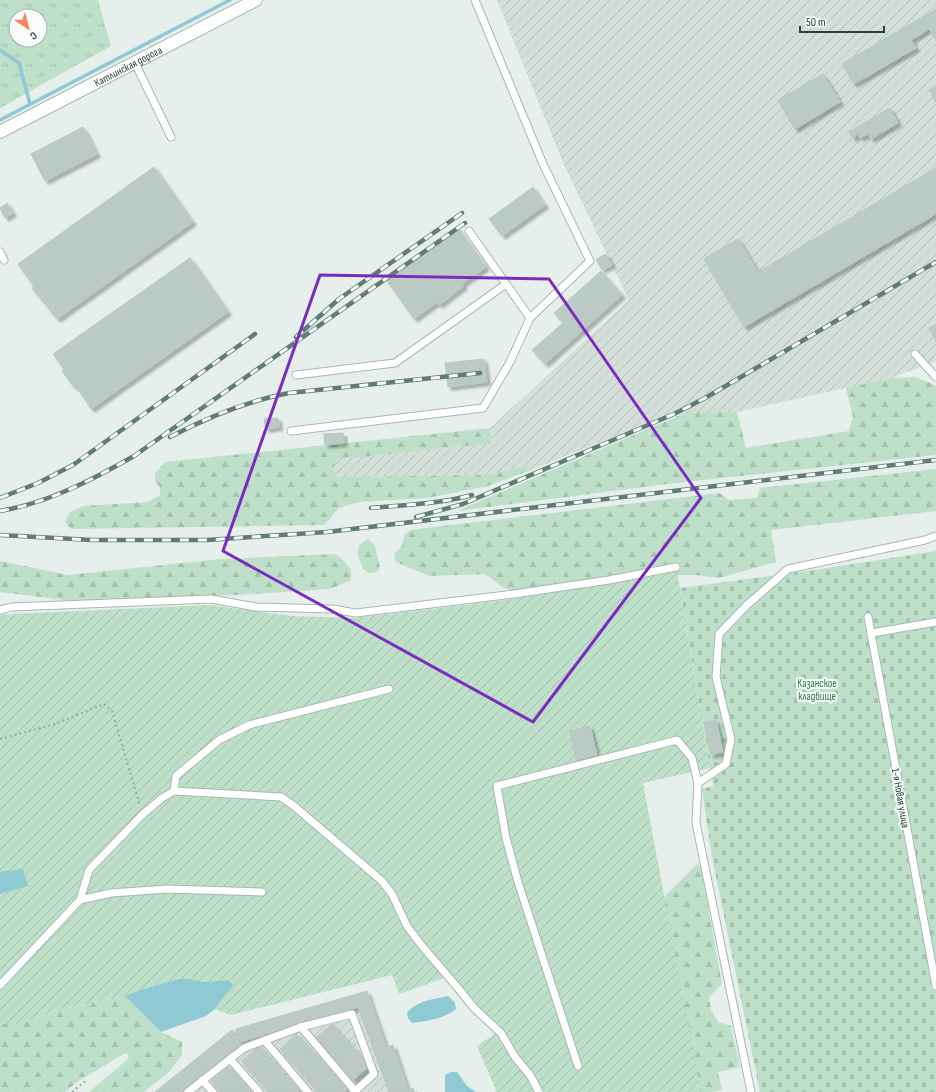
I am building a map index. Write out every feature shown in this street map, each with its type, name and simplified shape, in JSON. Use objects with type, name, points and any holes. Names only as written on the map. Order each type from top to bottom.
[{"type":"street","name":"Катлинская дорога","points":[[0,132],[256,0]]},
{"type":"lane","points":[[291,430],[484,408],[510,362],[530,318],[590,261],[543,164],[475,0]]},
{"type":"lane","points":[[135,63],[171,137]]},
{"type":"lane","points":[[469,231],[530,318]]},
{"type":"lane","points":[[0,252],[4,260]]},
{"type":"lane","points":[[296,375],[395,363],[506,284]]},
{"type":"lane","points":[[915,354],[936,376]]},
{"type":"lane","points":[[698,782],[726,764],[731,738],[716,677],[719,634],[747,605],[788,569],[925,540],[936,536]]},
{"type":"lane","points":[[0,610],[12,607],[211,599],[256,607],[332,610],[356,613],[514,594],[609,580],[676,568]]},
{"type":"lane","name":"1-я Новая улица","points":[[868,617],[935,982]]},
{"type":"lane","points":[[872,633],[936,622]]},
{"type":"lane","points":[[174,791],[176,776],[193,761],[219,740],[249,725],[389,689]]},
{"type":"lane","points":[[578,1066],[518,882],[506,838],[497,786],[677,740],[692,758],[698,782],[696,823],[751,1092]]},
{"type":"lane","points":[[0,985],[80,900],[89,870],[143,814],[162,798],[174,791],[281,797],[294,806],[382,881],[392,894],[407,926],[474,1008],[501,1034],[515,1057],[530,1075],[539,1092]]},
{"type":"lane","points":[[80,900],[111,893],[167,889],[262,892]]},
{"type":"lane","points":[[188,1092],[244,1048],[302,1027],[352,1014],[374,1074],[355,1092],[302,1027]]},
{"type":"lane","points":[[265,1041],[308,1092]]},
{"type":"lane","points":[[230,1059],[259,1092]]},
{"type":"lane","points":[[202,1080],[213,1092]]},
{"type":"path","points":[[0,739],[55,724],[104,704],[112,711],[143,814]]},
{"type":"path","points":[[72,1092],[87,1080]]},
{"type":"highlighted area","points":[[320,275],[549,279],[701,498],[533,722],[223,551]]},
{"type":"shaded area","points":[[497,0],[936,0],[936,361],[891,378],[737,412],[670,414],[531,470],[526,466],[489,475],[334,477],[335,460],[492,443],[490,428],[629,300],[564,165]]},
{"type":"shaded area","points":[[367,991],[386,1047],[393,1045],[408,1090],[413,1088],[414,1092],[155,1092],[232,1030]]},
{"type":"green space","points":[[0,0],[98,0],[111,46],[0,108]]},
{"type":"green space","points":[[915,377],[931,383],[936,387],[936,455],[667,484],[457,511],[685,413],[737,412],[746,448],[849,431],[853,417],[846,388],[891,378]]},
{"type":"green space","points":[[490,428],[492,443],[335,460],[334,477],[489,475],[526,466],[531,470],[488,486],[427,498],[359,502],[339,508],[324,525],[71,529],[65,522],[70,512],[83,506],[148,502],[160,495],[160,487],[155,482],[155,473],[165,462]]},
{"type":"green space","points":[[936,469],[936,511],[771,530],[776,562],[719,578],[696,575],[640,575],[520,593],[504,588],[485,574],[429,576],[396,562],[394,554],[402,546],[404,535],[410,530],[720,493],[728,500],[757,498],[760,488]]},
{"type":"green space","points":[[368,539],[375,546],[380,568],[377,572],[369,573],[363,569],[357,553],[360,544]]},
{"type":"green space","name":"Казанское кладбище","points":[[936,551],[936,1092],[760,1092],[711,852],[702,789],[713,786],[680,588],[821,569]]},
{"type":"green space","points":[[336,554],[346,563],[350,569],[351,576],[350,581],[330,589],[237,595],[73,601],[0,592],[0,561],[68,575],[221,559]]},
{"type":"green space","points":[[677,572],[710,768],[643,783],[701,1092],[495,1092],[496,1090],[477,1046],[495,1034],[470,1011],[444,978],[399,994],[392,975],[231,1015],[215,1009],[233,985],[229,980],[204,982],[183,978],[143,989],[125,996],[58,1010],[21,1024],[0,1024],[0,615],[209,605],[292,616],[355,618],[505,600]]},
{"type":"green space","points":[[697,864],[701,867],[722,984],[709,997],[711,1010],[718,1022],[731,1026],[740,1067],[718,1072],[722,1090],[712,1092],[592,1092],[622,939]]},
{"type":"green space","points":[[125,996],[161,1032],[182,1042],[182,1055],[170,1071],[144,1092],[89,1092],[129,1058],[127,1052],[77,1082],[65,1092],[0,1092],[0,1024],[21,1024],[58,1010]]},
{"type":"water","points":[[23,869],[28,886],[0,894],[0,872]]},
{"type":"water","points":[[183,978],[204,982],[229,980],[233,985],[215,1009],[206,1016],[161,1032],[125,996],[143,989]]},
{"type":"water","points":[[448,996],[455,1003],[456,1009],[446,1015],[435,1019],[412,1023],[408,1018],[407,1013],[420,1003]]},
{"type":"water","points":[[451,1072],[457,1072],[467,1086],[476,1092],[445,1092],[445,1075]]},
{"type":"building","points":[[936,9],[936,36],[934,37],[929,29],[911,40],[916,48],[854,84],[842,64]]},
{"type":"building","points":[[823,74],[840,102],[795,129],[778,100]]},
{"type":"building","points":[[936,87],[936,102],[930,91]]},
{"type":"building","points":[[890,108],[898,123],[871,139],[868,134],[860,138],[858,134],[853,138],[849,132]]},
{"type":"building","points":[[83,127],[97,154],[45,181],[31,154]]},
{"type":"building","points":[[154,167],[193,222],[57,319],[32,288],[34,287],[18,264]]},
{"type":"building","points":[[936,168],[936,214],[744,327],[704,259],[738,239],[758,272]]},
{"type":"building","points":[[533,187],[545,205],[502,236],[489,219]]},
{"type":"building","points":[[7,203],[13,213],[5,218],[0,208]]},
{"type":"building","points":[[457,227],[486,267],[462,284],[464,286],[439,305],[437,302],[414,319],[385,278]]},
{"type":"building","points":[[606,254],[612,265],[602,270],[596,259]]},
{"type":"building","points":[[190,258],[228,312],[91,409],[76,386],[74,387],[62,371],[64,369],[53,354]]},
{"type":"building","points":[[601,271],[622,295],[545,364],[532,350],[563,323],[554,313]]},
{"type":"building","points":[[936,324],[936,341],[929,328]]},
{"type":"building","points":[[484,359],[487,382],[448,387],[445,363]]},
{"type":"building","points":[[278,418],[279,427],[266,429],[264,419]]},
{"type":"building","points":[[343,433],[344,443],[325,445],[324,434]]},
{"type":"building","points":[[716,720],[723,752],[711,755],[704,722]]},
{"type":"building","points":[[590,726],[597,755],[576,760],[570,731]]},
{"type":"building","points":[[367,991],[386,1047],[393,1045],[408,1090],[413,1088],[414,1092],[389,1092],[358,1007],[240,1042],[236,1029]]},
{"type":"building","points":[[332,1024],[369,1066],[353,1080],[316,1038]]},
{"type":"building","points":[[232,1030],[241,1044],[181,1092],[155,1092]]},
{"type":"building","points":[[296,1034],[347,1090],[345,1092],[318,1092],[280,1049]]},
{"type":"building","points":[[259,1046],[300,1092],[269,1092],[242,1061]]},
{"type":"building","points":[[228,1066],[251,1092],[221,1092],[211,1081]]},
{"type":"waterway","points":[[0,120],[230,0]]},
{"type":"waterway","points":[[0,50],[19,63],[30,104]]},
{"type":"railway","points":[[296,337],[339,299],[462,213]]},
{"type":"railway","points":[[0,511],[35,502],[69,490],[134,456],[465,223]]},
{"type":"railway","points":[[416,517],[463,504],[674,414],[707,397],[936,262]]},
{"type":"railway","points":[[0,498],[38,483],[73,465],[255,334]]},
{"type":"railway","points":[[170,437],[228,410],[273,396],[289,393],[480,373]]},
{"type":"railway","points":[[0,535],[92,540],[207,540],[327,532],[936,460]]},
{"type":"railway","points":[[371,508],[434,502],[472,495]]}]
